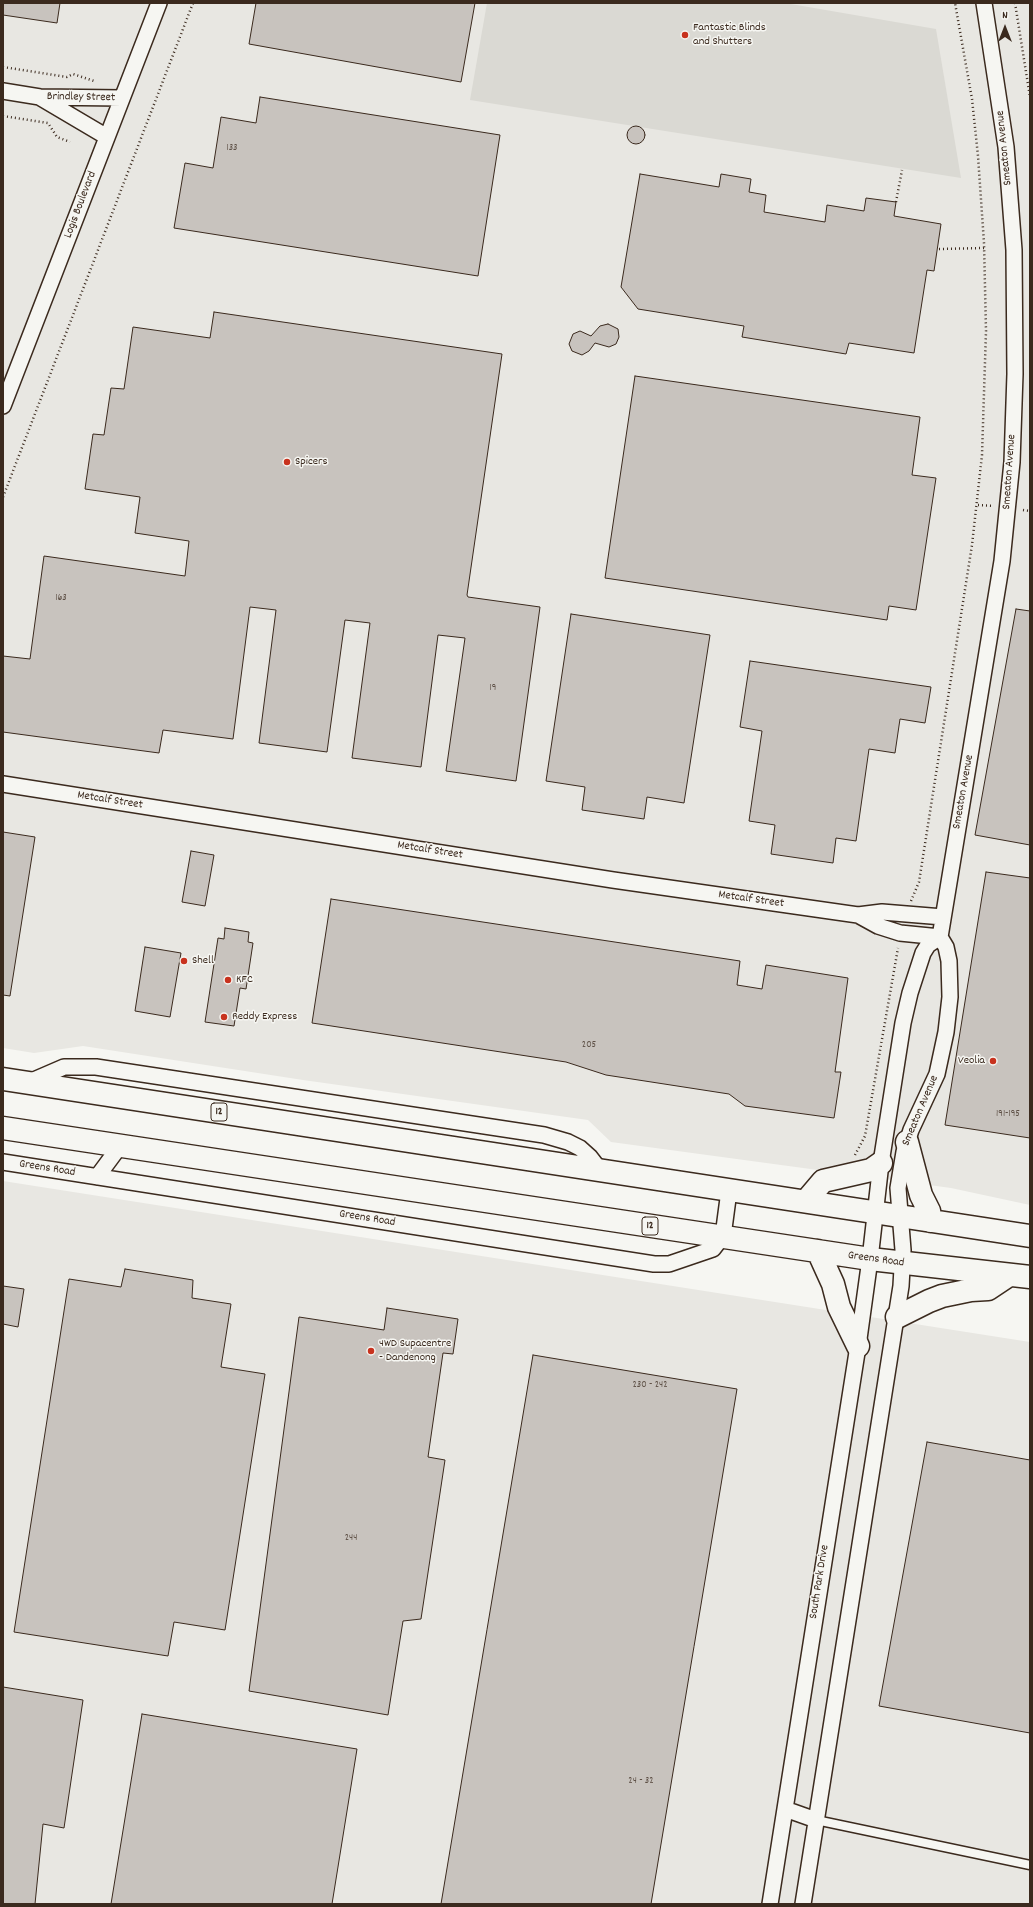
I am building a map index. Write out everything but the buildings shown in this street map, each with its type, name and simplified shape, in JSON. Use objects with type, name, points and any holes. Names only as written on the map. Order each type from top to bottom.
[{"type":"main road","name":"12","points":[[3,1079],[1030,1236]]},
{"type":"main road","name":"Greens Road","points":[[3,1128],[430,1194],[723,1236],[903,1264],[1019,1276]]},
{"type":"main road","points":[[907,1142],[921,1195],[929,1210],[931,1221]]},
{"type":"main road","points":[[806,1201],[823,1181],[872,1170],[881,1162]]},
{"type":"main road","points":[[818,1251],[833,1284],[839,1307],[858,1346]]},
{"type":"main road","points":[[897,1317],[928,1301],[942,1296],[971,1290],[988,1289],[1019,1276]]},
{"type":"street","name":"Logis Boulevard","points":[[3,406],[159,3]]},
{"type":"street","name":"Smeaton Avenue","points":[[903,1264],[898,1188],[907,1142],[937,1074],[946,1032],[950,996],[949,961],[946,947],[940,937],[1002,561],[1012,462],[1015,374],[1014,250],[1006,147],[984,3]]},
{"type":"street","name":"Brindley Street","points":[[3,91],[40,97],[122,98]]},
{"type":"street","name":"Brindley Street","points":[[40,97],[107,137]]},
{"type":"street","name":"Metcalf Street","points":[[3,784],[613,880],[858,916],[882,912],[943,917]]},
{"type":"street","name":"Metcalf Street","points":[[858,916],[878,926],[900,933],[940,937]]},
{"type":"street","name":"Smeaton Avenue","points":[[870,1259],[881,1162],[903,1023],[910,992],[923,953],[928,945],[940,937]]},
{"type":"street","points":[[97,1177],[120,1146]]},
{"type":"street","name":"Greens Road","points":[[3,1162],[654,1264],[669,1264],[713,1249],[723,1236]]},
{"type":"street","points":[[723,1236],[729,1191]]},
{"type":"street","name":"South Park Drive","points":[[770,1904],[858,1346],[870,1259]]},
{"type":"street","points":[[803,1904],[897,1317],[903,1264]]},
{"type":"street","points":[[785,1809],[816,1820]]},
{"type":"lane","points":[[816,1820],[1030,1866]]},
{"type":"path","points":[[3,497],[194,3]]},
{"type":"path","points":[[906,914],[919,882],[978,505],[985,397],[986,331],[984,248],[978,156],[972,99],[955,3]]},
{"type":"path","points":[[1015,3],[1030,97]]},
{"type":"path","points":[[3,67],[67,77],[73,74],[94,81]]},
{"type":"path","points":[[3,116],[48,124],[57,137],[70,142]]},
{"type":"path","points":[[896,202],[902,170]]},
{"type":"path","points":[[938,249],[984,248]]},
{"type":"path","points":[[853,1158],[865,1136],[900,933]]},
{"type":"shaded area","points":[[3,3],[1030,3],[1030,1205],[951,1188],[611,1142],[588,1120],[303,1080],[83,1046],[34,1053],[3,1048]]},
{"type":"shaded area","points":[[487,3],[785,3],[936,29],[961,178],[470,100]]},
{"type":"shaded area","points":[[3,1181],[1030,1342],[1030,1904],[3,1904]]},
{"type":"place","name":"Fantastic Blinds and Shutters","points":[[685,35]]},
{"type":"place","name":"Spicers","points":[[287,462]]},
{"type":"place","name":"Shell","points":[[184,961]]},
{"type":"place","name":"KFC","points":[[228,980]]},
{"type":"place","name":"Reddy Express","points":[[224,1017]]},
{"type":"place","name":"Veolia","points":[[993,1061]]},
{"type":"place","name":"4WD Supacentre - Dandenong","points":[[371,1351]]}]
